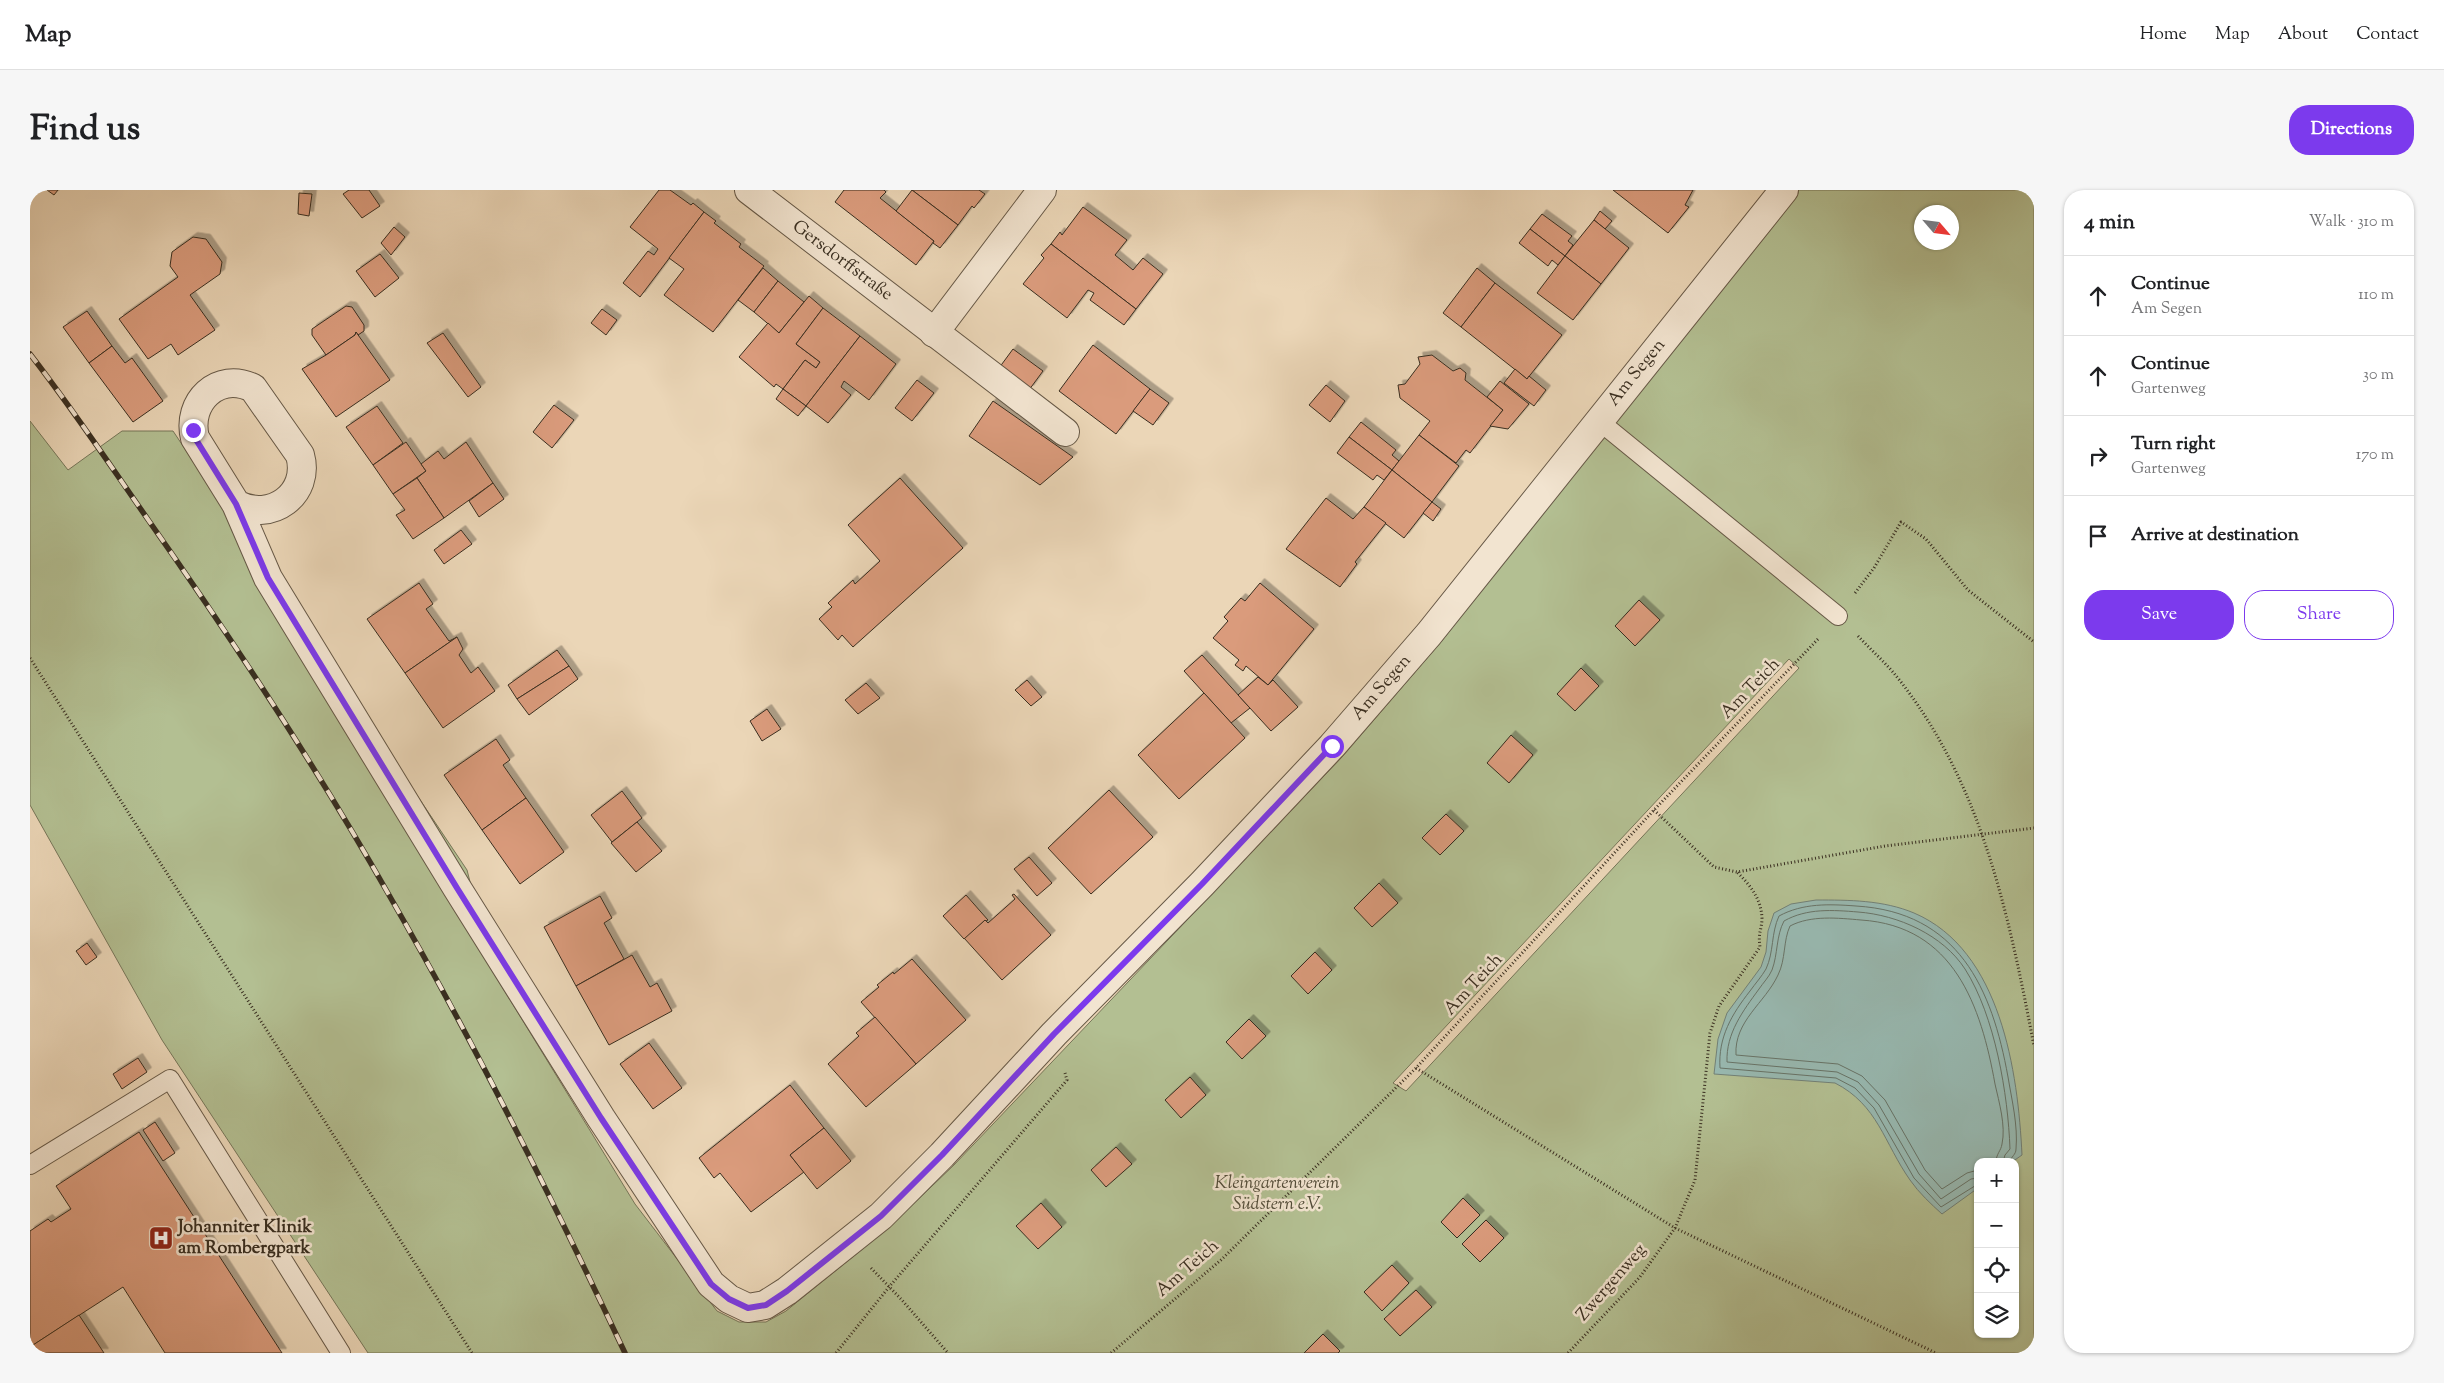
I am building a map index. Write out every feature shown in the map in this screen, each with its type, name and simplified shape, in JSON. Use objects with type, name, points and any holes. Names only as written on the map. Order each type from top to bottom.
[{"type":"street","name":"Gersdorffstraße","points":[[749,190],[1065,432]]},
{"type":"street","points":[[934,332],[1042,190]]},
{"type":"street","name":"Am Segen","points":[[236,504],[268,578],[457,888],[601,1118],[711,1284],[729,1299],[748,1308],[766,1305],[787,1291],[881,1216],[942,1155],[1054,1034],[1202,884],[1332,746],[1428,634],[1784,190]]},
{"type":"street","points":[[229,383],[244,384],[254,388],[300,455],[302,466],[297,489],[282,504],[262,511],[249,510],[236,504],[195,438],[193,426],[194,413],[201,398],[216,387],[229,383]]},
{"type":"lane","points":[[1599,421],[1838,616]]},
{"type":"lane","points":[[30,1165],[170,1079],[341,1353]]},
{"type":"path","name":"Am Teich","points":[[1111,1353],[1221,1260],[1416,1068],[1654,810],[1838,616],[1874,568],[1901,522],[1926,539],[1968,590],[2034,642]]},
{"type":"path","points":[[1838,616],[1897,676],[1938,737],[1984,836],[2018,964],[2034,1046]]},
{"type":"path","points":[[30,658],[472,1353]]},
{"type":"path","points":[[1654,810],[1714,866],[1738,872],[1884,846],[1984,836],[2034,828]]},
{"type":"path","name":"Zwergenweg","points":[[1568,1353],[1640,1277],[1675,1228],[1695,1180],[1710,1034],[1719,1006],[1760,947],[1758,934],[1762,921],[1756,892],[1738,872]]},
{"type":"path","points":[[836,1353],[889,1287],[1066,1080],[1054,1034]]},
{"type":"path","points":[[1416,1068],[1675,1228],[1936,1353]]},
{"type":"path","points":[[889,1287],[948,1353]]},
{"type":"green space","name":"Kleingartenverein Südstern e.V.","points":[[1795,190],[2034,190],[2034,1353],[368,1353],[162,1040],[30,805],[30,421],[68,470],[122,431],[173,431],[467,870],[493,972],[635,1204],[717,1311],[739,1322],[766,1322],[786,1311],[887,1229],[954,1165],[1343,756],[1440,643]],"holes":[[[1789,659],[1799,668],[1406,1091],[1393,1083]]]},
{"type":"water","points":[[1816,900],[1853,901],[1890,905],[1914,913],[1943,931],[1967,955],[1985,984],[1999,1017],[2009,1052],[2016,1087],[2022,1155],[2018,1158],[1974,1158],[1974,1191],[1942,1214],[1921,1194],[1910,1180],[1871,1114],[1850,1092],[1835,1083],[1714,1074],[1718,1039],[1727,1013],[1761,967],[1766,952],[1768,931],[1774,913],[1791,904]]},
{"type":"building","points":[[47,190],[58,190],[54,195]]},
{"type":"building","points":[[349,190],[369,190],[380,206],[362,218],[343,194]]},
{"type":"building","points":[[659,190],[670,190],[691,205],[693,203],[704,212],[640,297],[623,283],[648,251],[654,255],[658,249],[630,227]]},
{"type":"building","points":[[844,190],[884,190],[886,192],[880,198],[934,241],[916,265],[835,202]]},
{"type":"building","points":[[912,190],[979,190],[985,194],[974,208],[972,206],[958,225]]},
{"type":"building","points":[[912,190],[958,225],[940,248],[896,211]]},
{"type":"building","points":[[1613,190],[1693,190],[1685,205],[1689,207],[1668,233]]},
{"type":"building","points":[[299,193],[312,194],[309,216],[298,214]]},
{"type":"building","points":[[1083,207],[1127,240],[1115,255],[1133,270],[1143,258],[1163,274],[1136,309],[1051,244],[1060,232],[1062,235]]},
{"type":"building","points":[[1600,211],[1612,221],[1605,229],[1594,220]]},
{"type":"building","points":[[704,212],[716,221],[714,223],[741,244],[739,247],[764,266],[713,332],[664,295],[684,269],[669,258]]},
{"type":"building","points":[[1542,214],[1572,236],[1568,241],[1573,245],[1565,256],[1530,229]]},
{"type":"building","points":[[1594,220],[1629,248],[1601,284],[1565,256]]},
{"type":"building","points":[[394,227],[405,237],[391,255],[381,243]]},
{"type":"building","points":[[1530,229],[1565,256],[1558,265],[1552,260],[1548,266],[1519,243]]},
{"type":"building","points":[[193,237],[206,239],[222,262],[220,274],[190,295],[215,330],[178,355],[171,344],[148,359],[119,319],[178,277],[170,266],[172,252]]},
{"type":"building","points":[[1051,244],[1136,309],[1124,325],[1090,300],[1094,293],[1088,290],[1067,318],[1023,284],[1044,258],[1041,255]]},
{"type":"building","points":[[380,254],[399,278],[375,297],[356,271]]},
{"type":"building","points":[[1565,256],[1601,284],[1573,320],[1537,293]]},
{"type":"building","points":[[763,268],[778,281],[754,312],[738,300]]},
{"type":"building","points":[[1477,268],[1495,283],[1461,327],[1443,313]]},
{"type":"building","points":[[778,281],[804,302],[779,333],[754,312]]},
{"type":"building","points":[[1495,283],[1562,335],[1527,379],[1461,327]]},
{"type":"building","points":[[809,296],[823,308],[796,344],[820,362],[816,368],[805,360],[783,389],[776,384],[774,387],[739,357],[768,323],[779,333]]},
{"type":"building","points":[[346,306],[352,307],[364,325],[364,331],[358,335],[356,332],[355,335],[326,355],[312,335],[312,329]]},
{"type":"building","points":[[823,308],[860,336],[806,406],[783,389],[805,360],[816,368],[820,362],[796,344]]},
{"type":"building","points":[[602,309],[617,320],[606,335],[591,323]]},
{"type":"building","points":[[87,311],[112,346],[89,363],[63,327]]},
{"type":"building","points":[[356,332],[390,380],[336,417],[302,369],[326,355],[355,335]]},
{"type":"building","points":[[443,333],[481,387],[468,397],[427,343]]},
{"type":"building","points":[[860,336],[896,364],[869,400],[844,381],[841,387],[851,395],[828,423],[806,406]]},
{"type":"building","points":[[1093,345],[1150,389],[1116,434],[1059,391]]},
{"type":"building","points":[[112,346],[125,363],[132,358],[163,401],[133,422],[89,363]]},
{"type":"building","points":[[1013,349],[1043,371],[1029,390],[999,368]]},
{"type":"building","points":[[1432,355],[1453,371],[1460,368],[1466,373],[1465,380],[1503,410],[1470,453],[1466,450],[1456,463],[1419,435],[1430,421],[1400,398],[1398,385],[1405,384],[1420,364],[1418,357]]},
{"type":"building","points":[[1515,369],[1527,379],[1529,376],[1546,390],[1534,406],[1504,383]]},
{"type":"building","points":[[917,380],[934,393],[912,421],[895,408]]},
{"type":"building","points":[[1500,381],[1529,404],[1508,429],[1490,426],[1503,410],[1487,397]]},
{"type":"building","points":[[1326,385],[1345,401],[1330,422],[1309,405]]},
{"type":"building","points":[[783,389],[806,406],[798,416],[776,399]]},
{"type":"building","points":[[1150,389],[1169,403],[1153,425],[1133,411]]},
{"type":"building","points":[[993,401],[1073,457],[1040,485],[969,436]]},
{"type":"building","points":[[554,405],[574,420],[552,448],[533,432]]},
{"type":"building","points":[[377,406],[403,443],[373,465],[346,427]]},
{"type":"building","points":[[1361,422],[1396,450],[1392,455],[1399,461],[1392,470],[1349,437]]},
{"type":"building","points":[[1419,435],[1459,466],[1432,502],[1392,470]]},
{"type":"building","points":[[1349,437],[1392,470],[1384,480],[1377,475],[1373,480],[1337,453]]},
{"type":"building","points":[[406,442],[426,471],[393,494],[373,465]]},
{"type":"building","points":[[466,442],[493,483],[444,518],[417,478],[426,471],[421,464],[438,451],[444,459]]},
{"type":"building","points":[[1392,470],[1432,502],[1404,538],[1364,507]]},
{"type":"building","points":[[417,478],[444,518],[413,539],[396,515],[405,510],[393,494]]},
{"type":"building","points":[[900,478],[963,548],[853,647],[842,635],[838,640],[819,619],[832,607],[828,603],[853,580],[855,584],[880,561],[848,525]]},
{"type":"building","points":[[493,483],[504,499],[479,517],[469,501]]},
{"type":"building","points":[[1326,498],[1353,519],[1364,507],[1386,523],[1355,562],[1357,564],[1340,587],[1286,549]]},
{"type":"building","points":[[1432,502],[1441,509],[1433,521],[1423,513]]},
{"type":"building","points":[[461,530],[472,544],[444,564],[434,550]]},
{"type":"building","points":[[419,583],[433,604],[426,609],[449,641],[457,637],[405,673],[367,619]]},
{"type":"building","points":[[1260,583],[1314,629],[1268,685],[1246,666],[1243,671],[1235,665],[1239,660],[1213,638],[1228,621],[1224,617],[1241,598],[1245,601]]},
{"type":"building","points":[[1639,600],[1660,620],[1635,646],[1615,626]]},
{"type":"building","points":[[457,637],[463,649],[459,655],[471,673],[478,667],[495,691],[443,728],[405,673]]},
{"type":"building","points":[[557,650],[569,666],[517,699],[508,685]]},
{"type":"building","points":[[1202,655],[1250,708],[1231,723],[1184,671]]},
{"type":"building","points":[[569,666],[578,679],[529,715],[517,699]]},
{"type":"building","points":[[1581,668],[1599,686],[1575,711],[1557,694]]},
{"type":"building","points":[[1258,677],[1268,685],[1273,680],[1298,707],[1271,731],[1238,695]]},
{"type":"building","points":[[1027,680],[1042,697],[1031,706],[1015,690]]},
{"type":"building","points":[[866,683],[880,698],[858,714],[845,700]]},
{"type":"building","points":[[1204,693],[1245,738],[1179,799],[1138,755]]},
{"type":"building","points":[[767,709],[781,729],[762,741],[750,721]]},
{"type":"building","points":[[1511,735],[1533,755],[1509,783],[1487,763]]},
{"type":"building","points":[[496,739],[510,760],[503,765],[526,798],[482,830],[444,775]]},
{"type":"building","points":[[1109,790],[1153,837],[1091,894],[1048,848]]},
{"type":"building","points":[[622,791],[642,818],[612,842],[591,815]]},
{"type":"building","points":[[526,798],[564,852],[520,884],[482,830]]},
{"type":"building","points":[[1446,814],[1464,831],[1440,855],[1422,838]]},
{"type":"building","points":[[637,822],[662,851],[636,872],[611,843]]},
{"type":"building","points":[[1029,857],[1052,883],[1037,896],[1014,869]]},
{"type":"building","points":[[1379,883],[1398,903],[1372,927],[1354,908]]},
{"type":"building","points":[[1014,894],[1051,935],[1002,980],[964,938],[985,920],[988,923],[1015,899],[1012,895]]},
{"type":"building","points":[[966,895],[988,920],[985,920],[964,939],[943,916]]},
{"type":"building","points":[[600,896],[612,918],[604,923],[624,959],[576,986],[544,927]]},
{"type":"building","points":[[87,943],[97,957],[86,965],[76,951]]},
{"type":"building","points":[[1315,952],[1332,970],[1308,994],[1291,976]]},
{"type":"building","points":[[632,955],[650,987],[657,983],[672,1011],[609,1045],[576,986]]},
{"type":"building","points":[[912,959],[966,1020],[916,1064],[861,1002],[879,987],[877,985]]},
{"type":"building","points":[[875,1017],[916,1064],[866,1107],[828,1064],[859,1036],[856,1033]]},
{"type":"building","points":[[1249,1019],[1266,1036],[1242,1059],[1226,1042]]},
{"type":"building","points":[[649,1043],[682,1088],[653,1109],[620,1064]]},
{"type":"building","points":[[138,1058],[147,1072],[122,1089],[113,1074]]},
{"type":"building","points":[[1190,1077],[1206,1095],[1181,1118],[1165,1100]]},
{"type":"building","points":[[790,1085],[824,1128],[790,1155],[804,1172],[751,1212],[720,1173],[714,1178],[699,1158]]},
{"type":"building","points":[[155,1122],[175,1153],[163,1161],[143,1130]]},
{"type":"building","points":[[824,1128],[851,1161],[817,1189],[790,1155]]},
{"type":"building","points":[[139,1132],[282,1353],[165,1353],[123,1287],[30,1347],[30,1231],[48,1219],[51,1222],[71,1209],[56,1186]]},
{"type":"building","points":[[1116,1147],[1132,1164],[1106,1187],[1091,1170]]},
{"type":"building","points":[[1463,1198],[1480,1215],[1457,1238],[1441,1222]]},
{"type":"building","points":[[1041,1203],[1062,1227],[1038,1249],[1016,1226]]},
{"type":"building","points":[[1486,1220],[1504,1238],[1480,1262],[1462,1244]]},
{"type":"building","points":[[1392,1265],[1409,1283],[1382,1311],[1364,1292]]},
{"type":"building","points":[[1416,1290],[1432,1307],[1400,1336],[1384,1319]]},
{"type":"building","points":[[79,1315],[104,1353],[30,1353],[30,1347]]},
{"type":"building","points":[[1323,1334],[1340,1351],[1338,1353],[1304,1353]]},
{"type":"railway","points":[[30,354],[91,437],[212,612],[274,705],[333,799],[452,1008],[541,1179],[625,1353]]},
{"type":"place","name":"Johanniter Klinik am Rombergpark","points":[[161,1238]]},
{"type":"route","points":[[193,430],[195,438],[236,504],[268,578],[457,888],[601,1118],[711,1284],[729,1299],[748,1308],[766,1305],[787,1291],[881,1216],[942,1155],[1054,1034],[1202,884],[1332,746]]}]
